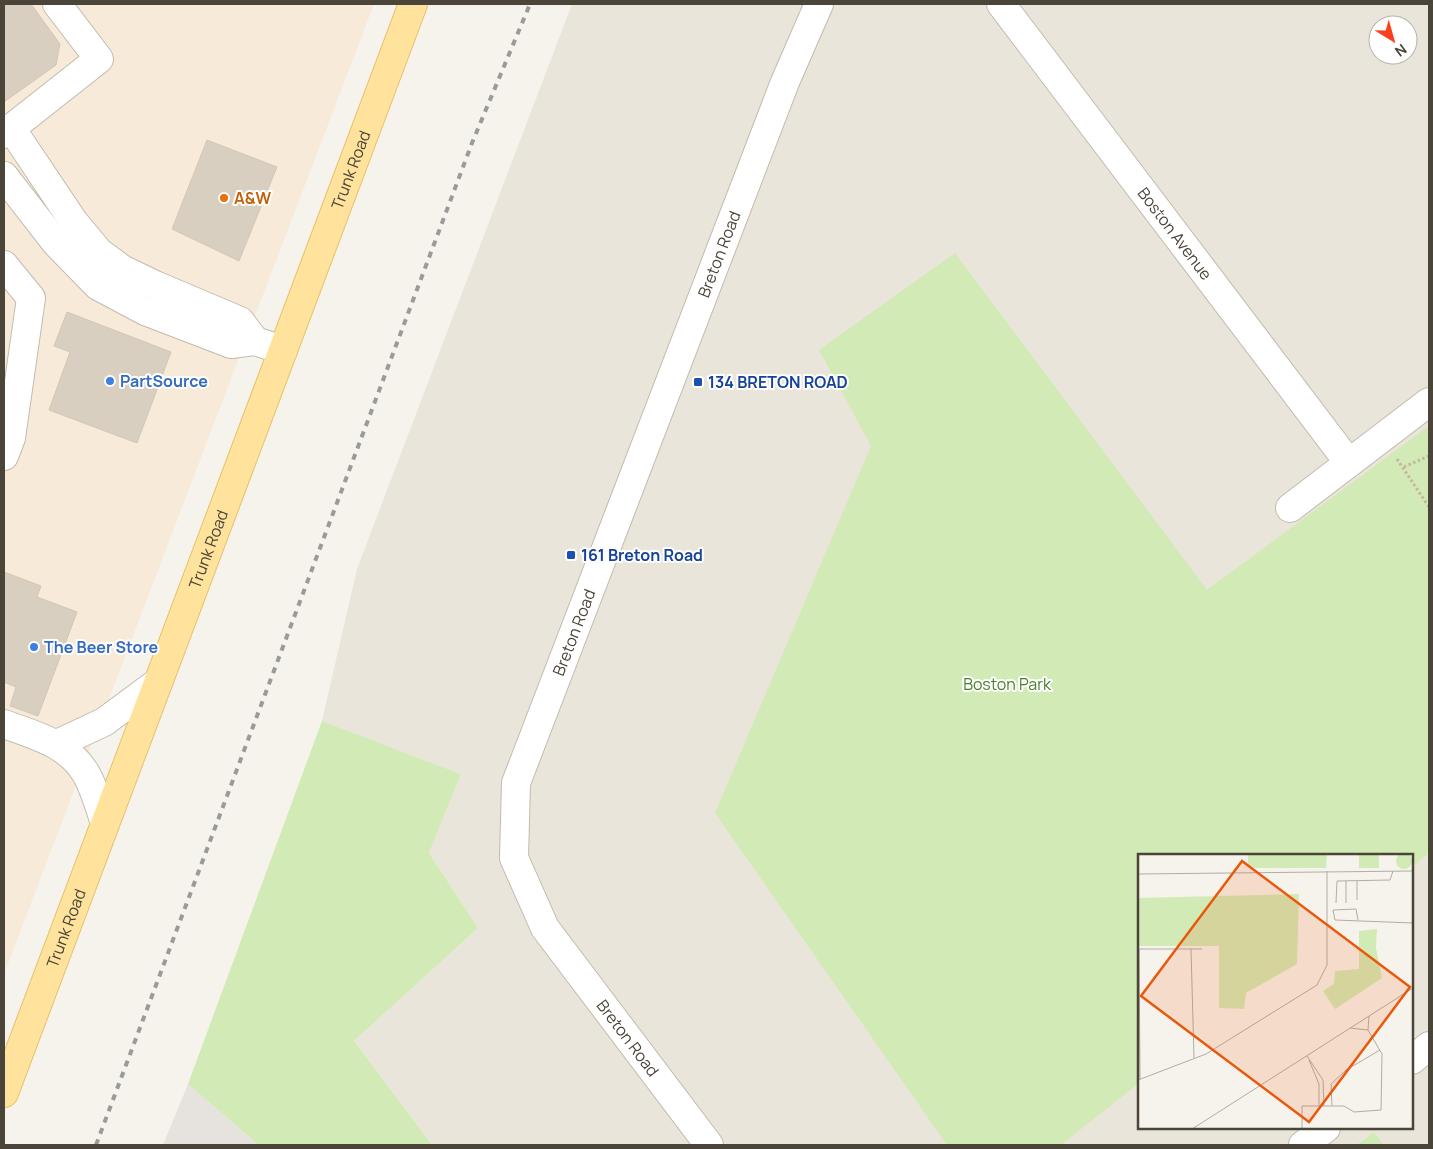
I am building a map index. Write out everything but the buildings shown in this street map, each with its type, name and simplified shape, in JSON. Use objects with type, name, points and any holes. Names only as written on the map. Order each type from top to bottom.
[{"type":"main road","name":"Trunk Road","points":[[4,1093],[413,4]]},
{"type":"street","points":[[57,4],[100,59],[7,131],[74,222],[99,252],[122,269],[240,321],[255,341]]},
{"type":"street","name":"Breton Road","points":[[709,1145],[545,928],[514,858],[516,783],[785,82],[819,4]]},
{"type":"street","name":"Boston Avenue","points":[[1001,4],[1349,463]]},
{"type":"street","points":[[4,176],[56,243],[98,286],[145,311],[230,344],[255,341],[283,350]]},
{"type":"street","points":[[4,265],[31,298],[12,438],[4,456]]},
{"type":"street","points":[[1290,508],[1429,402]]},
{"type":"street","points":[[57,744],[104,722],[158,682]]},
{"type":"street","points":[[4,724],[57,744],[72,756],[86,773],[105,823]]},
{"type":"street","points":[[1413,1059],[1429,1046]]},
{"type":"street","points":[[1303,1145],[1325,1129]]},
{"type":"path","points":[[1381,439],[1404,467],[1429,507]]},
{"type":"path","points":[[1404,467],[1429,456]]},
{"type":"shaded area","points":[[4,4],[374,4],[4,974]]},
{"type":"shaded area","points":[[572,4],[1429,4],[1429,1145],[1384,1145],[1374,1132],[1356,1145],[432,1145],[354,1041],[478,928],[429,853],[461,774],[322,721],[357,569]]},
{"type":"shaded area","points":[[188,1084],[259,1145],[163,1145]]},
{"type":"green space","name":"Boston Park","points":[[955,253],[1207,590],[1429,426],[1429,853],[1413,866],[1413,854],[1138,854],[1138,1084],[1061,1145],[947,1145],[715,813],[871,446],[819,350]]},
{"type":"green space","points":[[322,721],[461,774],[429,853],[478,928],[354,1041],[432,1145],[259,1145],[188,1084]]},
{"type":"green space","points":[[1374,1132],[1384,1145],[1356,1145]]},
{"type":"railway","points":[[96,1145],[472,143],[530,4]]},
{"type":"place","name":"A&W","points":[[224,198]]},
{"type":"place","name":"PartSource","points":[[110,381]]},
{"type":"place","name":"134 BRETON ROAD","points":[[698,382]]},
{"type":"place","name":"161 Breton Road","points":[[571,555]]},
{"type":"place","name":"The Beer Store","points":[[34,647]]}]
